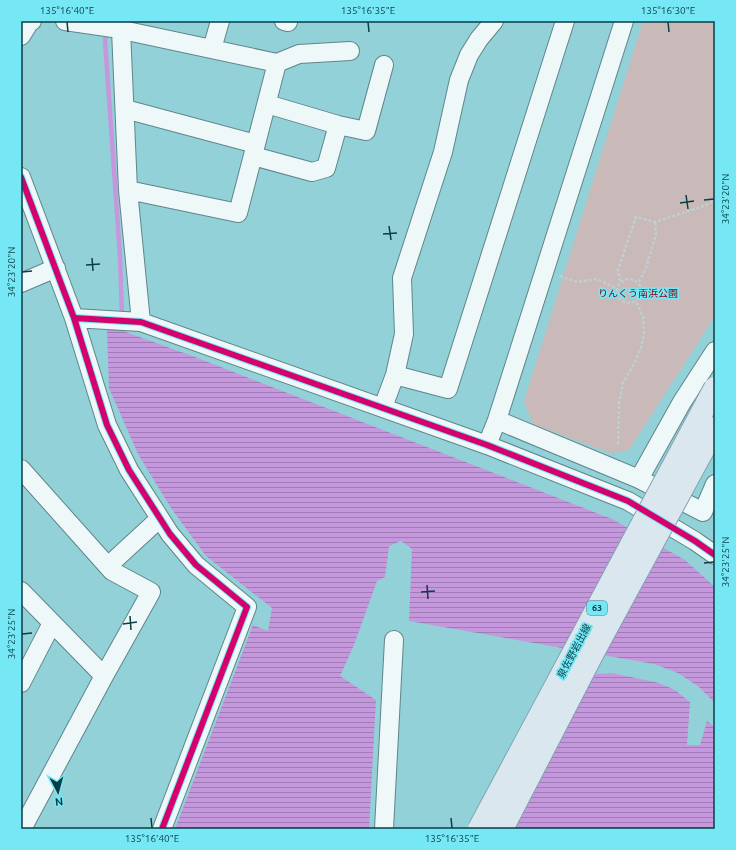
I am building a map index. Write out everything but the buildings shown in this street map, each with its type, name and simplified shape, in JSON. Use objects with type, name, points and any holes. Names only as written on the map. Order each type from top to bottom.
[{"type":"main road","name":"泉佐野岩出線","points":[[478,829],[715,388]]},
{"type":"main road","name":"泉佐野岩出線","points":[[502,829],[594,652],[715,428]]},
{"type":"street","points":[[21,36],[29,23],[32,21]]},
{"type":"street","points":[[65,21],[114,26],[277,63],[299,54],[350,51]]},
{"type":"street","points":[[212,49],[220,21]]},
{"type":"street","points":[[383,407],[395,375],[404,334],[402,278],[443,152],[459,80],[472,49],[494,21]]},
{"type":"street","points":[[395,375],[448,389],[565,21]]},
{"type":"street","points":[[487,445],[497,420],[624,21]]},
{"type":"street","points":[[114,26],[125,109],[128,190],[141,322]]},
{"type":"street","points":[[128,190],[238,213],[277,63]]},
{"type":"street","points":[[267,104],[338,125],[366,131],[384,65]]},
{"type":"street","points":[[125,109],[254,150],[312,172],[326,168],[338,125]]},
{"type":"street","points":[[21,177],[74,318],[107,425],[129,470],[170,534],[196,566],[246,607],[162,829]]},
{"type":"street","points":[[21,282],[56,268]]},
{"type":"street","points":[[74,318],[141,322],[487,445],[628,501],[695,541],[715,555]]},
{"type":"street","points":[[639,480],[682,402],[715,351]]},
{"type":"street","points":[[497,420],[639,480],[703,512],[715,484]]},
{"type":"street","points":[[21,470],[112,571],[151,592],[22,829]]},
{"type":"street","points":[[108,566],[160,519]]},
{"type":"street","points":[[21,591],[104,676]]},
{"type":"street","points":[[21,683],[52,623]]},
{"type":"street","points":[[384,829],[394,640]]},
{"type":"path","points":[[620,281],[630,278],[639,282],[642,288],[641,296],[636,301],[626,303],[618,298],[616,288],[620,281],[618,270],[636,217],[654,222],[715,201]]},
{"type":"path","points":[[639,282],[646,268],[656,234],[654,222]]},
{"type":"path","points":[[557,275],[577,282],[597,279],[616,288]]},
{"type":"path","points":[[618,444],[619,402],[623,383],[634,364],[644,333],[643,317],[636,301]]},
{"type":"green space","name":"りんくう南浜公園","points":[[643,21],[715,21],[715,316],[629,450],[610,453],[533,424],[524,401]]},
{"type":"shaded area","points":[[107,329],[123,331],[195,357],[612,519],[685,560],[715,587],[715,703],[699,687],[678,673],[654,664],[409,621],[412,549],[401,541],[389,546],[385,577],[377,581],[354,645],[340,676],[376,700],[369,829],[175,829],[253,625],[268,631],[272,608],[206,556],[171,508],[138,454],[109,388]]},
{"type":"shaded area","points":[[612,673],[659,683],[675,690],[690,702],[687,745],[700,745],[707,721],[715,727],[715,829],[507,829],[580,686],[596,674]]},
{"type":"waterway","points":[[107,31],[105,40],[120,257],[122,316]]},
{"type":"cycle path","points":[[21,177],[74,318],[107,425],[129,470],[170,534],[196,565],[247,607],[162,829]]},
{"type":"cycle path","points":[[74,318],[141,322],[487,445],[628,501],[695,541],[715,555]]}]
